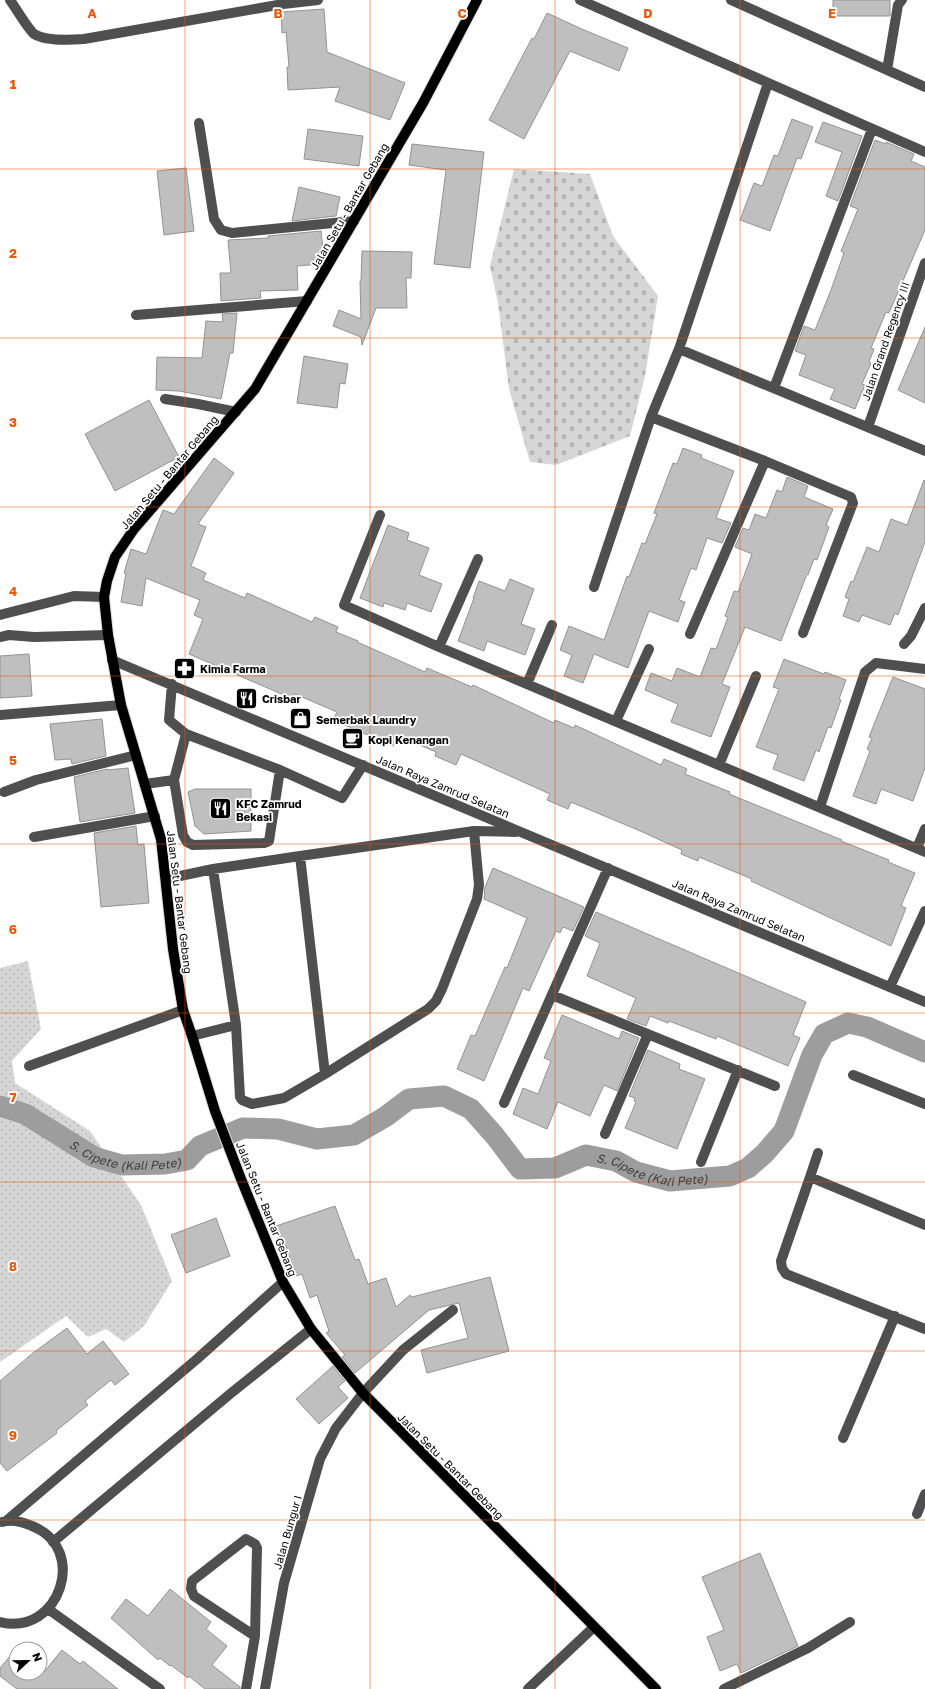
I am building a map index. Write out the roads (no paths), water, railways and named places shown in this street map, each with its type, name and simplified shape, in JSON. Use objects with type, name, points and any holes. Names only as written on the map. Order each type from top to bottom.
[{"type":"main road","name":"Jalan Setu - Bantar Gebang","points":[[477,0],[423,103],[255,389],[134,529],[115,557],[107,581],[104,598],[112,660],[121,704],[161,839],[173,949],[183,1010],[214,1111],[283,1282],[311,1330],[363,1393],[656,1689]]},
{"type":"street","points":[[10,0],[34,34],[46,38],[69,40],[92,38],[276,5],[318,0]]},
{"type":"street","points":[[580,0],[872,130],[925,152]]},
{"type":"street","points":[[731,0],[925,87]]},
{"type":"street","points":[[887,70],[898,5],[902,0]]},
{"type":"street","points":[[594,587],[651,417],[679,349],[768,83]]},
{"type":"street","points":[[199,123],[214,219],[221,230],[232,234],[354,221]]},
{"type":"street","points":[[774,388],[872,130]]},
{"type":"street","name":"Jalan Grand Regency III","points":[[868,427],[925,263]]},
{"type":"street","points":[[136,315],[306,301]]},
{"type":"street","points":[[679,349],[925,450]]},
{"type":"street","points":[[165,399],[236,412]]},
{"type":"street","points":[[651,417],[765,461],[851,497],[853,500],[803,633]]},
{"type":"street","points":[[690,634],[765,461]]},
{"type":"street","points":[[380,515],[344,605],[439,647],[921,850],[925,829]]},
{"type":"street","points":[[439,647],[478,559]]},
{"type":"street","points":[[0,615],[74,596],[104,598]]},
{"type":"street","points":[[904,644],[911,636],[925,608]]},
{"type":"street","points":[[527,684],[552,625]]},
{"type":"street","points":[[0,637],[9,635],[34,637],[108,635]]},
{"type":"street","points":[[616,722],[649,649]]},
{"type":"street","name":"Jalan Raya Zamrud Selatan","points":[[112,660],[925,1002]]},
{"type":"street","points":[[820,808],[865,672],[876,663],[925,669]]},
{"type":"street","points":[[719,765],[756,676]]},
{"type":"street","points":[[172,684],[169,720],[186,734],[280,770],[342,798],[363,765]]},
{"type":"street","points":[[0,715],[121,704]]},
{"type":"street","points":[[186,734],[174,780],[183,835],[187,842],[194,845],[264,843],[269,840],[280,770]]},
{"type":"street","points":[[4,792],[36,780],[136,755]]},
{"type":"street","points":[[145,784],[174,780]]},
{"type":"street","points":[[34,837],[155,816]]},
{"type":"street","points":[[213,869],[236,1025],[240,1097],[246,1102],[252,1104],[284,1098],[428,1009],[436,1001],[477,899],[479,885],[474,832]]},
{"type":"street","name":"Jalan Raya Zamrud Selatan","points":[[166,879],[213,869],[474,832],[522,832]]},
{"type":"street","points":[[300,856],[325,1074]]},
{"type":"street","points":[[504,1103],[608,868]]},
{"type":"street","points":[[890,987],[925,911]]},
{"type":"street","points":[[552,995],[775,1086]]},
{"type":"street","points":[[29,1066],[183,1010]]},
{"type":"street","points":[[192,1036],[236,1025]]},
{"type":"street","points":[[606,1134],[648,1034]]},
{"type":"street","points":[[701,1162],[738,1070]]},
{"type":"street","points":[[853,1075],[925,1104]]},
{"type":"street","points":[[818,1153],[781,1261],[782,1268],[786,1274],[925,1329]]},
{"type":"street","points":[[810,1177],[925,1225]]},
{"type":"street","points":[[3,1522],[191,1364],[283,1282]]},
{"type":"street","name":"Jalan Bungur I","points":[[265,1689],[284,1583],[320,1459],[336,1428],[363,1393],[403,1350],[452,1310]]},
{"type":"street","points":[[843,1438],[895,1316]]},
{"type":"street","points":[[53,1542],[230,1394],[311,1330]]},
{"type":"street","points":[[917,1514],[925,1494]]},
{"type":"street","points":[[0,1622],[7,1624],[22,1623],[36,1618],[48,1609],[57,1597],[62,1583],[63,1568],[59,1553],[53,1542],[38,1528],[22,1522],[3,1522]]},
{"type":"street","points":[[246,1689],[255,1636],[257,1548],[255,1544],[246,1539],[192,1581],[191,1589],[194,1596],[255,1636]]},
{"type":"street","points":[[48,1609],[160,1689]]},
{"type":"street","points":[[724,1689],[808,1648],[850,1622]]},
{"type":"street","points":[[528,1689],[594,1627]]},
{"type":"waterway","name":"S. Cipete (Kali Pete)","points":[[0,1106],[25,1114],[94,1157],[122,1165],[165,1164],[187,1160],[200,1146],[243,1128],[278,1129],[317,1139],[354,1135],[385,1117],[409,1099],[444,1096],[471,1109],[495,1136],[520,1169],[555,1168],[586,1155],[616,1161],[636,1172],[670,1181],[730,1176],[748,1168],[764,1154],[784,1131],[812,1055],[824,1034],[848,1023],[867,1027],[925,1052]]},
{"type":"place","name":"Kimia Farma","points":[[184,668]]},
{"type":"place","name":"Crisbar","points":[[247,698]]},
{"type":"place","name":"Semerbak Laundry","points":[[300,719]]},
{"type":"place","name":"Kopi Kenangan","points":[[352,739]]},
{"type":"place","name":"KFC Zamrud Bekasi","points":[[221,809]]}]
